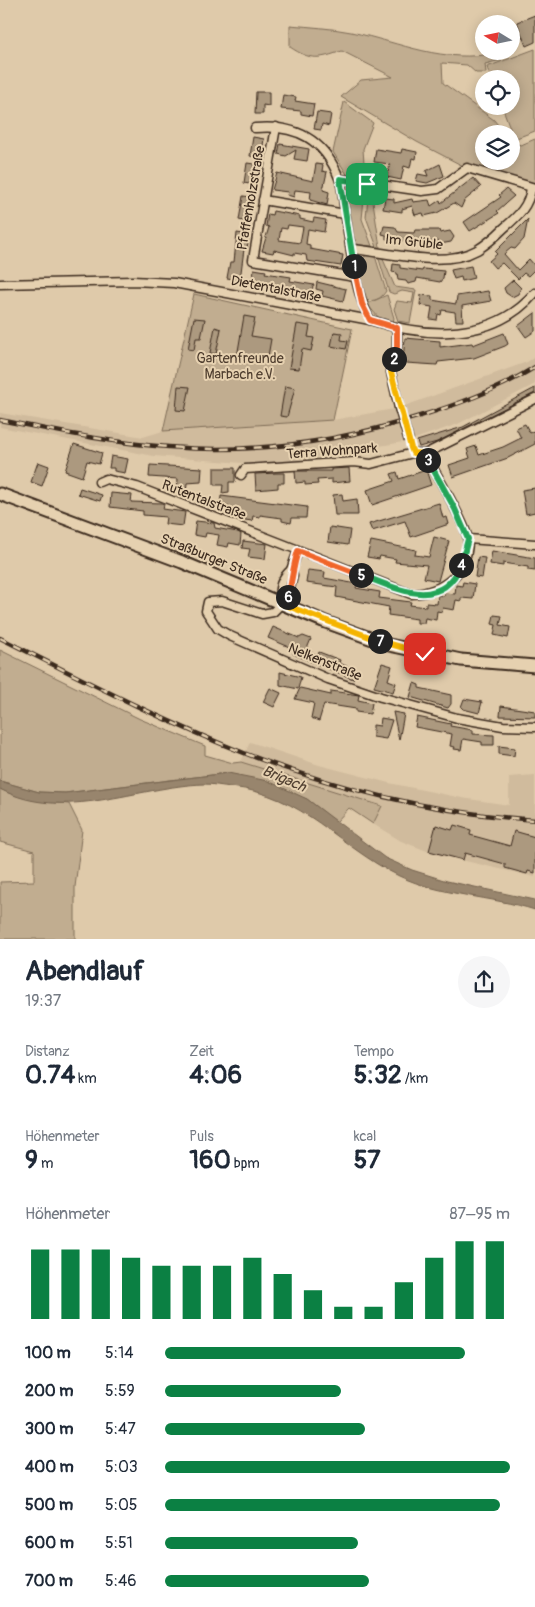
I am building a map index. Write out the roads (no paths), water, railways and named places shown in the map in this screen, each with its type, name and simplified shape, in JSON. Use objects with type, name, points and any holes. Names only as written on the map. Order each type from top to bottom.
[{"type":"main road","name":"Straßburger Straße","points":[[0,494],[182,562],[280,603],[374,639],[425,654],[461,660],[535,666]]},
{"type":"street","name":"Pfaffenholzstraße","points":[[276,127],[253,260],[355,277]]},
{"type":"street","points":[[255,128],[290,128],[314,141],[328,157],[340,179],[355,277],[362,304],[370,320]]},
{"type":"street","points":[[340,179],[422,192],[438,189],[467,168],[533,188]]},
{"type":"street","name":"Im Grüble","points":[[352,249],[428,258],[461,256],[476,250],[508,225],[530,201],[533,188]]},
{"type":"street","points":[[263,200],[345,214]]},
{"type":"street","name":"Dietentalstraße","points":[[0,284],[133,281],[174,283],[370,320],[397,328],[461,333],[486,327],[509,314],[535,294]]},
{"type":"street","points":[[397,328],[397,347],[391,372],[399,408],[413,453]]},
{"type":"street","points":[[535,399],[425,454],[455,509],[468,539],[535,544]]},
{"type":"street","name":"Terra Wohnpark","points":[[241,475],[245,469],[354,462],[371,464],[413,453],[425,454]]},
{"type":"street","name":"Rutentalstraße","points":[[99,482],[106,479],[145,490],[411,594],[426,594],[449,583],[464,558],[468,539]]},
{"type":"street","points":[[280,603],[288,597],[293,576],[292,570],[298,551]]},
{"type":"street","name":"Nelkenstraße","points":[[280,603],[274,612],[262,614],[222,601],[208,602],[206,611],[218,629],[230,636],[328,679],[457,718],[503,726],[535,727]]},
{"type":"railway","points":[[0,420],[126,443],[169,447],[233,449],[296,444],[359,433],[435,411],[479,395],[535,367]]},
{"type":"railway","points":[[0,638],[151,713],[244,753],[314,778],[424,805],[461,812],[535,820]]},
{"type":"park label","name":"Gartenfreunde Marbach e.V.","points":[[240,366]]},
{"type":"water label","name":"Brigach","points":[[284,779]]}]
